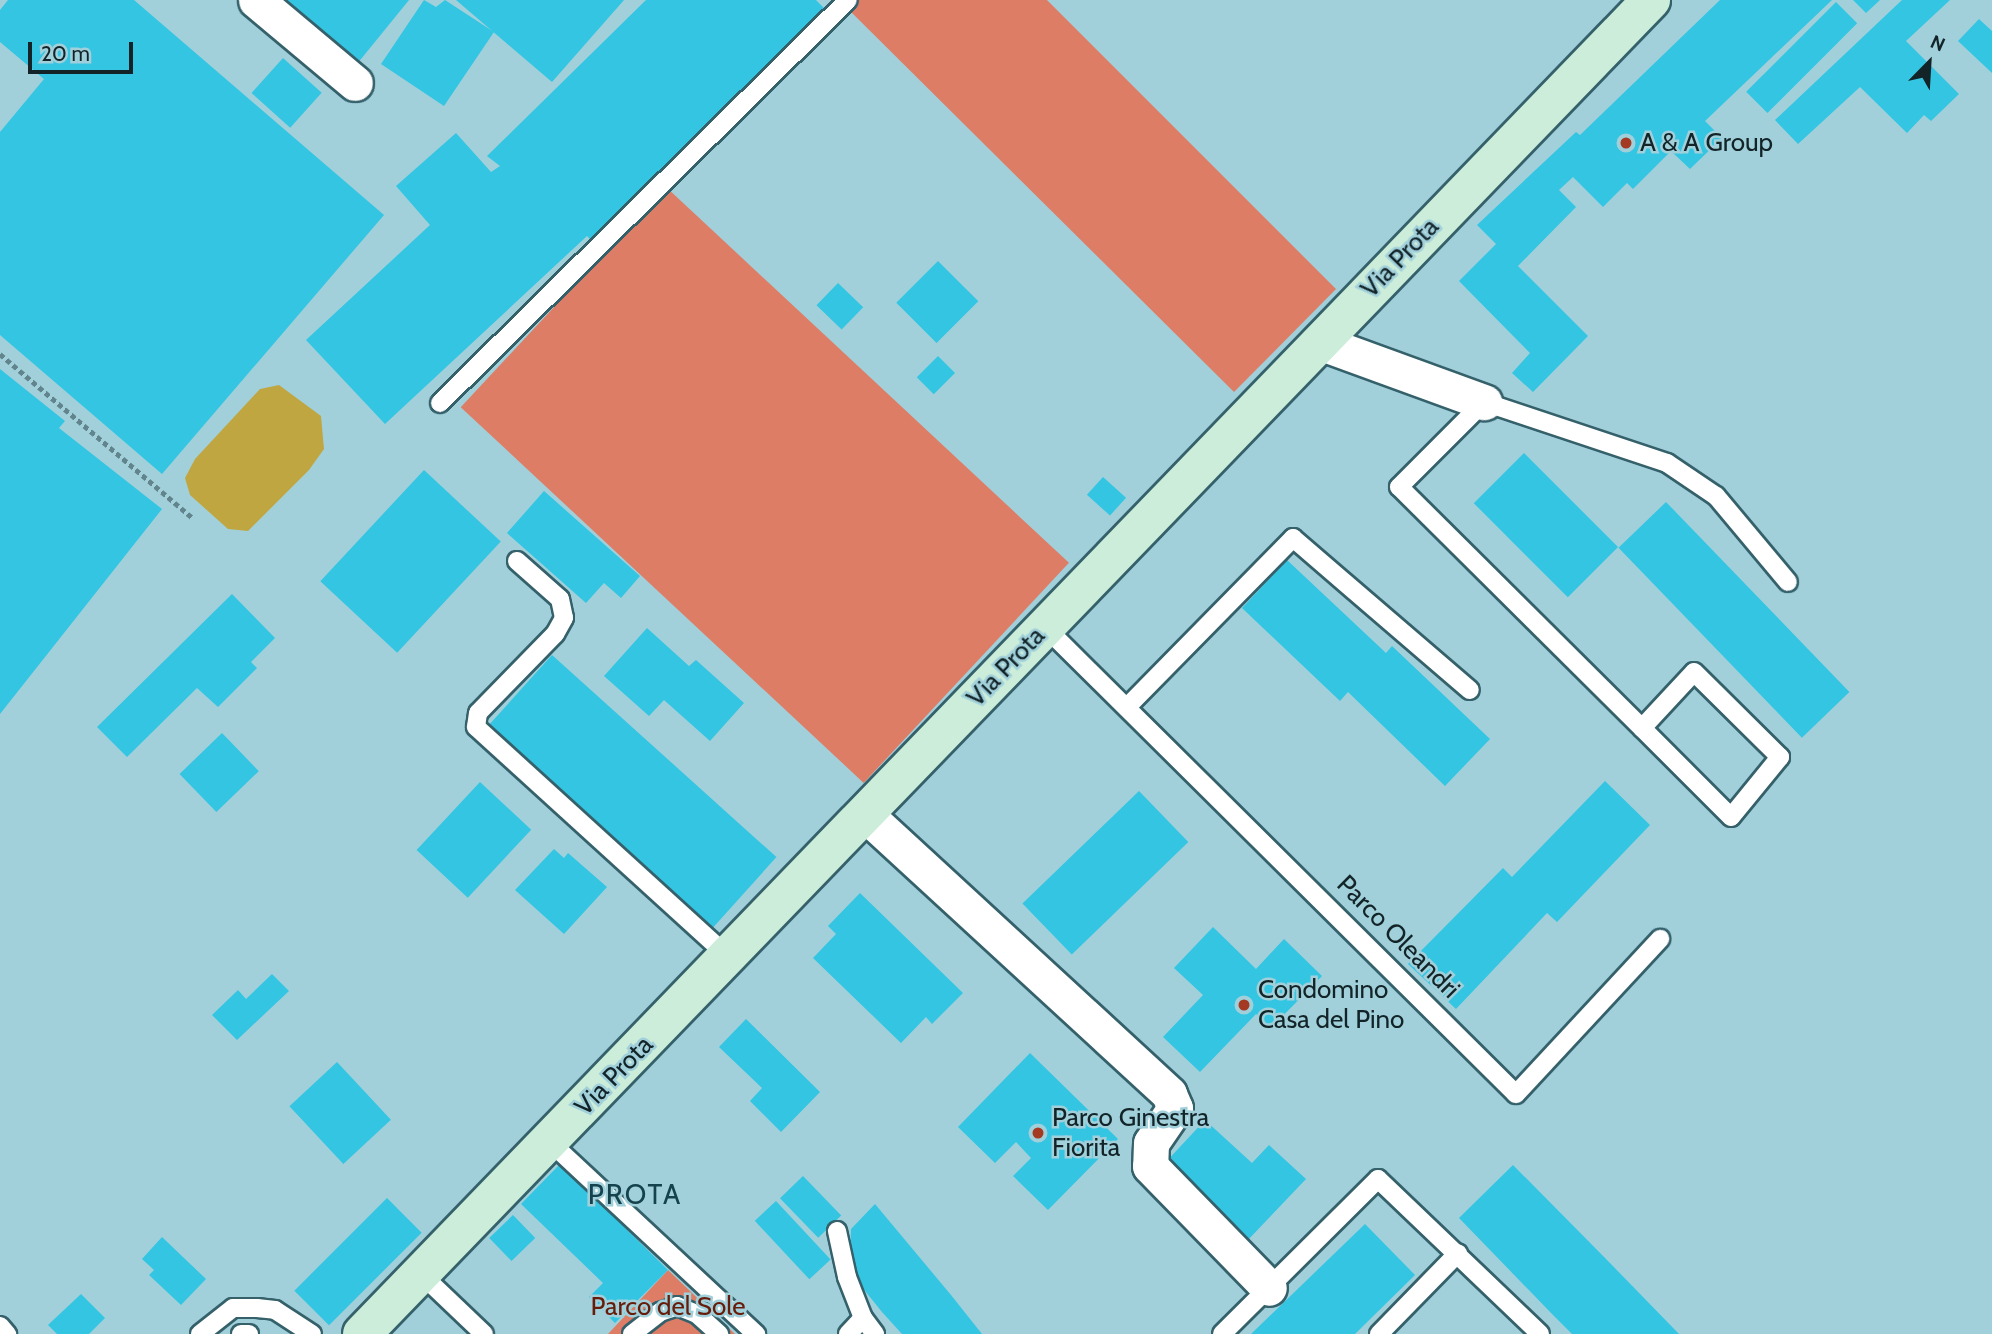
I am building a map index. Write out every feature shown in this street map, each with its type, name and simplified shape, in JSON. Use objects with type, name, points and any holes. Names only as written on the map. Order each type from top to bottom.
[{"type":"street","points":[[256,0],[355,83]]},
{"type":"street","name":"Via Prota","points":[[362,1334],[730,958],[1318,342],[1651,0]]},
{"type":"street","points":[[1318,342],[1484,402]]},
{"type":"street","points":[[865,814],[1170,1094],[1175,1108],[1151,1143],[1150,1166],[1269,1288]]},
{"type":"lane","points":[[440,403],[848,0]]},
{"type":"lane","points":[[1642,729],[1694,672],[1780,757],[1731,817],[1642,729],[1399,486],[1484,402],[1667,463],[1716,496],[1788,582]]},
{"type":"lane","points":[[1127,707],[1293,538],[1470,690]]},
{"type":"lane","points":[[517,561],[560,599],[564,618],[555,634],[478,713],[476,727],[730,958]]},
{"type":"lane","name":"Parco Oleandri","points":[[1045,627],[1516,1094],[1660,940]]},
{"type":"lane","points":[[550,1142],[756,1334]]},
{"type":"lane","points":[[1222,1334],[1378,1179],[1540,1334]]},
{"type":"lane","points":[[837,1231],[863,1318],[875,1334]]},
{"type":"lane","points":[[1379,1334],[1458,1253]]},
{"type":"lane","points":[[421,1274],[484,1334]]},
{"type":"lane","points":[[632,1334],[660,1312],[677,1306],[697,1314],[719,1334]]},
{"type":"lane","points":[[200,1334],[233,1308],[257,1308],[275,1310],[312,1334]]},
{"type":"lane","points":[[848,1334],[863,1318]]},
{"type":"lane","points":[[0,1326],[8,1334]]},
{"type":"lane","points":[[241,1334],[249,1334]]},
{"type":"path","points":[[0,354],[193,518]]},
{"type":"green space","points":[[857,0],[1047,0],[1336,289],[1234,392],[848,9]]},
{"type":"green space","points":[[666,187],[1069,563],[864,783],[461,407]]},
{"type":"green space","name":"Parco del Sole","points":[[668,1270],[735,1334],[608,1334]]},
{"type":"shaded area","points":[[279,385],[321,416],[324,449],[309,470],[248,531],[228,529],[190,495],[185,478],[195,459],[260,389]]},
{"type":"building","points":[[8,0],[134,0],[384,215],[162,474],[0,335],[0,132],[44,79],[0,42],[0,10]]},
{"type":"building","points":[[277,0],[409,0],[357,64]]},
{"type":"building","points":[[424,0],[436,7],[445,0],[494,32],[444,106],[381,64]]},
{"type":"building","points":[[456,0],[624,0],[552,82]]},
{"type":"building","points":[[646,0],[816,0],[827,11],[592,241],[587,236],[385,424],[306,340],[430,225],[396,186],[456,133],[491,172],[500,166],[487,156]]},
{"type":"building","points":[[1720,0],[1832,0],[1705,121],[1722,138],[1690,169],[1671,151],[1633,189],[1627,183],[1603,207],[1573,177],[1559,190],[1576,207],[1518,266],[1588,336],[1533,392],[1512,373],[1530,353],[1459,281],[1496,244],[1477,225],[1576,132],[1580,135]]},
{"type":"building","points":[[1853,0],[1880,0],[1866,13]]},
{"type":"building","points":[[1902,0],[1950,0],[1906,41],[1959,94],[1931,121],[1924,115],[1907,133],[1860,87],[1798,144],[1775,120]]},
{"type":"building","points":[[1836,2],[1857,23],[1767,113],[1746,92]]},
{"type":"building","points":[[1979,19],[1992,31],[1992,73],[1958,41]]},
{"type":"building","points":[[283,58],[322,93],[290,128],[252,93]]},
{"type":"building","points":[[938,261],[978,301],[937,343],[896,303]]},
{"type":"building","points":[[838,283],[863,307],[842,330],[816,305]]},
{"type":"building","points":[[938,356],[955,373],[934,394],[917,377]]},
{"type":"building","points":[[0,369],[65,421],[59,428],[162,509],[0,714]]},
{"type":"building","points":[[1524,453],[1618,547],[1568,597],[1474,503]]},
{"type":"building","points":[[424,470],[501,542],[397,653],[320,581]]},
{"type":"building","points":[[1103,477],[1126,498],[1110,516],[1087,495]]},
{"type":"building","points":[[544,491],[640,576],[621,598],[604,583],[586,603],[507,533]]},
{"type":"building","points":[[1666,502],[1849,692],[1802,738],[1619,548]]},
{"type":"building","points":[[1287,560],[1386,653],[1392,646],[1490,739],[1445,786],[1348,692],[1340,701],[1242,608]]},
{"type":"building","points":[[232,594],[275,638],[251,662],[257,668],[218,707],[197,688],[127,757],[97,727]]},
{"type":"building","points":[[647,628],[689,666],[696,660],[744,703],[710,741],[664,700],[649,716],[604,676]]},
{"type":"building","points":[[552,655],[776,857],[712,928],[488,726]]},
{"type":"building","points":[[222,733],[259,771],[216,812],[180,774]]},
{"type":"building","points":[[1605,781],[1650,825],[1557,922],[1547,913],[1456,1009],[1408,964],[1503,868],[1512,877]]},
{"type":"building","points":[[480,782],[531,830],[468,898],[417,850]]},
{"type":"building","points":[[1139,791],[1188,842],[1072,955],[1022,904]]},
{"type":"building","points":[[554,849],[564,858],[568,853],[607,887],[564,934],[515,890]]},
{"type":"building","points":[[860,893],[963,993],[932,1024],[926,1017],[901,1043],[813,958],[836,934],[828,926]]},
{"type":"building","name":"Condomino Casa del Pino","points":[[1213,927],[1256,969],[1284,939],[1322,976],[1271,1028],[1256,1014],[1200,1072],[1163,1037],[1203,995],[1174,968]]},
{"type":"building","points":[[272,974],[289,991],[237,1040],[212,1015],[238,990],[246,999]]},
{"type":"building","points":[[746,1019],[820,1092],[781,1132],[750,1101],[762,1088],[719,1047]]},
{"type":"building","name":"Parco Ginestra Fiorita","points":[[1030,1053],[1118,1139],[1048,1210],[1013,1176],[1031,1158],[1016,1142],[995,1163],[958,1127]]},
{"type":"building","points":[[337,1062],[391,1120],[343,1164],[289,1106]]},
{"type":"building","points":[[1205,1120],[1252,1163],[1269,1145],[1306,1179],[1246,1242],[1164,1164]]},
{"type":"building","points":[[560,1164],[668,1270],[615,1323],[589,1297],[603,1283],[521,1204]]},
{"type":"building","points":[[1513,1165],[1679,1334],[1572,1334],[1553,1315],[1459,1218]]},
{"type":"building","points":[[803,1176],[841,1216],[818,1238],[780,1198]]},
{"type":"building","points":[[387,1198],[422,1233],[329,1325],[294,1291]]},
{"type":"building","points":[[776,1201],[831,1260],[809,1279],[755,1221]]},
{"type":"building","points":[[875,1204],[982,1334],[902,1334],[882,1312],[861,1286],[850,1259],[851,1229]]},
{"type":"building","points":[[513,1215],[535,1238],[511,1261],[489,1238]]},
{"type":"building","points":[[1365,1224],[1415,1275],[1355,1334],[1251,1334]]},
{"type":"building","points":[[162,1237],[206,1279],[181,1305],[149,1275],[154,1270],[142,1259]]},
{"type":"building","points":[[81,1294],[105,1318],[89,1334],[57,1334],[48,1325]]},
{"type":"place","name":"A & A Group","points":[[1626,143]]},
{"type":"place","name":"Condomino Casa del Pino","points":[[1244,1005]]},
{"type":"place","name":"Parco Ginestra Fiorita","points":[[1038,1133]]},
{"type":"district","name":"PROTA","points":[[635,1194]]}]
